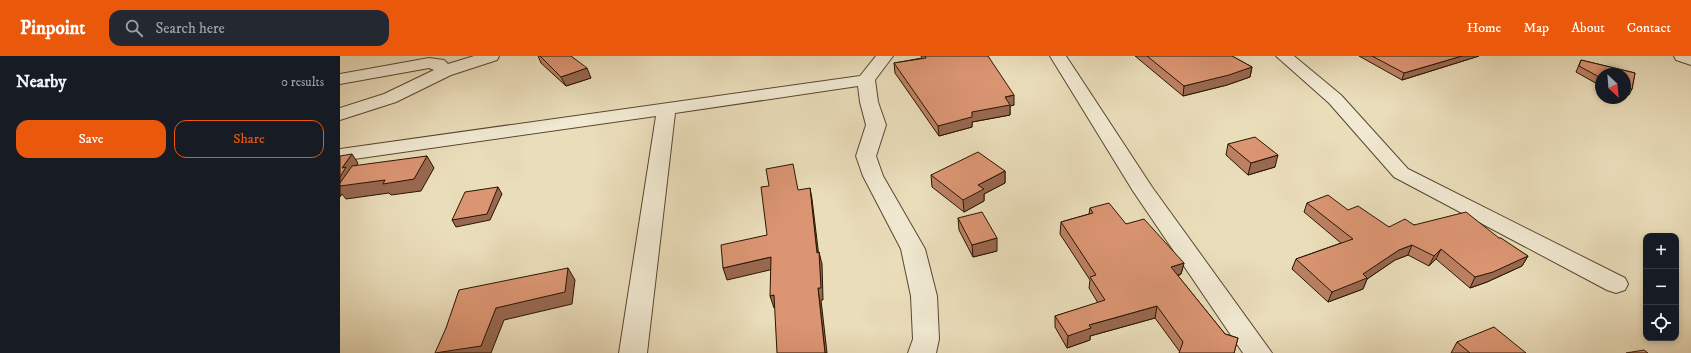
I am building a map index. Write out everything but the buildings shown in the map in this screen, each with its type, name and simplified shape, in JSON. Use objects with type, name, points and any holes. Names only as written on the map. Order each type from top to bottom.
[{"type":"street","points":[[340,114],[390,98],[445,71],[491,56]]},
{"type":"street","points":[[884,56],[866,80],[869,102],[876,124],[866,156],[873,176],[913,248],[924,296],[926,339],[922,353]]},
{"type":"street","points":[[1058,56],[1144,192],[1258,353]]},
{"type":"street","points":[[1284,56],[1335,99],[1401,173],[1616,284]]},
{"type":"street","points":[[1682,56],[1691,60]]},
{"type":"street","points":[[340,79],[429,62],[438,64],[445,71]]},
{"type":"street","points":[[340,155],[866,80]]},
{"type":"street","points":[[633,353],[666,109]]}]
